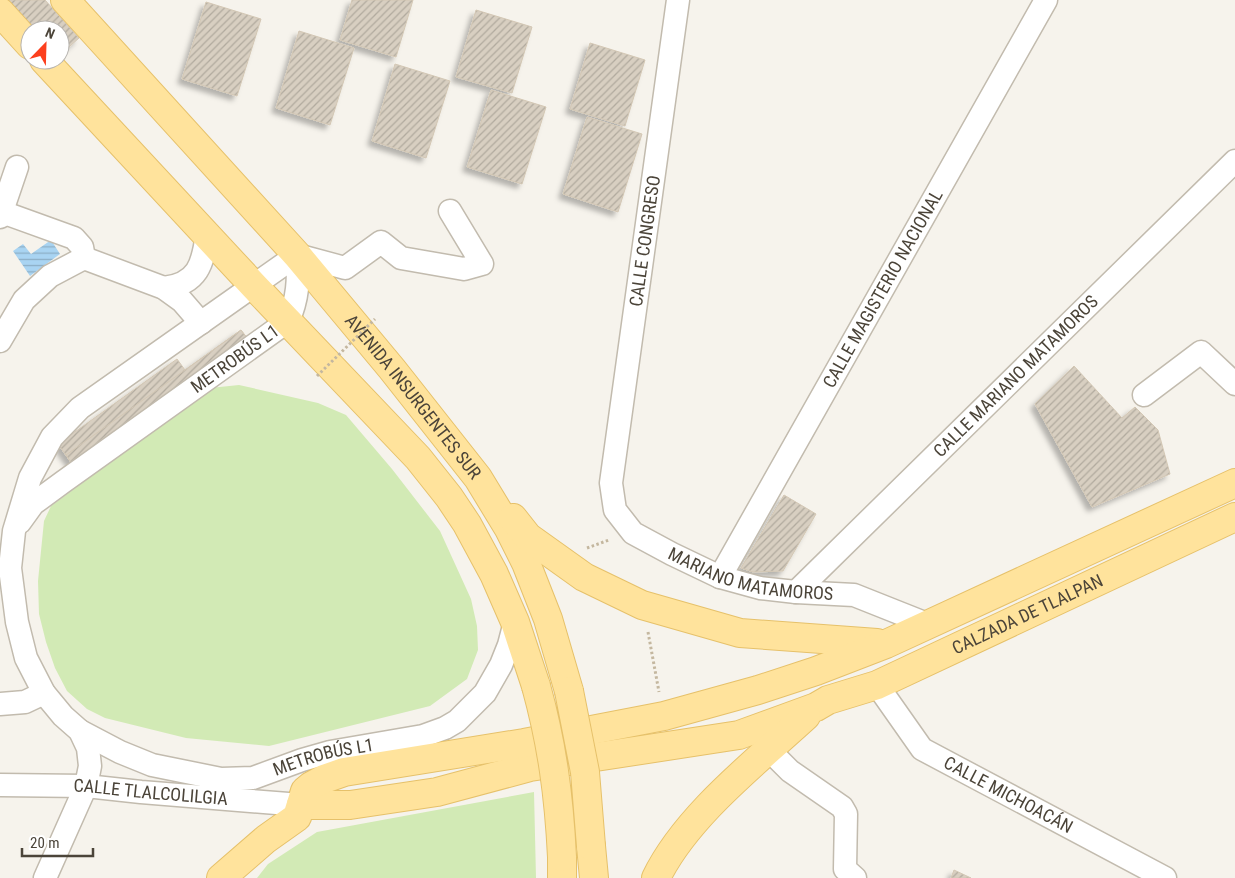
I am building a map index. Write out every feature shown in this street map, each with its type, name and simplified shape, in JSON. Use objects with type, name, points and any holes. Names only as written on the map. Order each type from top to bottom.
[{"type":"main road","name":"AVENIDA INSURGENTES SUR","points":[[65,0],[297,255],[398,376],[478,478],[509,528],[526,562],[548,619],[569,691],[585,772],[594,878]]},
{"type":"main road","points":[[0,12],[20,34]]},
{"type":"main road","name":"AVENIDA INSURGENTES SUR","points":[[53,70],[254,286],[418,458],[449,497],[467,524],[494,574],[515,622],[536,686],[551,748],[560,820],[562,867]]},
{"type":"main road","points":[[478,478],[528,537],[584,577],[642,604],[740,633],[886,644]]},
{"type":"main road","name":"CALZADA DE TLALPAN","points":[[221,878],[266,839],[298,817],[305,791],[324,778],[344,772],[524,743],[664,716],[766,688],[886,644],[1235,483]]},
{"type":"main road","name":"CALZADA DE TLALPAN","points":[[816,707],[828,700],[877,685],[1235,516]]},
{"type":"main road","points":[[656,878],[663,863],[690,827],[714,801],[816,707]]},
{"type":"main road","points":[[301,804],[350,805],[437,792],[530,767],[740,735],[816,707]]},
{"type":"street","name":"CALLE CONGRESO","points":[[611,483],[678,0]]},
{"type":"street","name":"CALLE MAGISTERIO NACIONAL","points":[[720,577],[1046,0]]},
{"type":"street","name":"CALLE MARIANO MATAMOROS","points":[[796,592],[1235,161]]},
{"type":"street","points":[[17,166],[1,214],[74,238],[82,247],[84,258]]},
{"type":"street","points":[[45,878],[86,786],[90,766],[88,748],[80,731],[63,716],[44,693],[26,658],[17,622],[10,568],[14,531],[30,478],[52,437],[80,408],[297,255],[345,268],[380,242],[401,258],[464,268],[482,264],[450,211]]},
{"type":"street","points":[[169,289],[186,282],[194,275],[204,254],[207,234]]},
{"type":"street","name":"METROBÚS L1","points":[[14,531],[33,504],[288,322],[295,305],[299,280],[297,255]]},
{"type":"street","points":[[0,341],[24,300],[50,276],[84,258],[169,289],[192,311],[201,323]]},
{"type":"street","points":[[1144,394],[1201,352],[1235,384]]},
{"type":"street","name":"MARIANO MATAMOROS","points":[[611,483],[615,510],[630,530],[672,554],[720,577],[760,588],[854,596],[927,624]]},
{"type":"street","name":"METROBÚS L1","points":[[80,731],[120,752],[152,765],[221,779],[253,778],[330,752],[423,736],[445,728],[457,721],[485,693],[501,665],[515,622]]},
{"type":"street","name":"CALLE MICHOACÁN","points":[[877,685],[922,749],[1165,878]]},
{"type":"street","points":[[0,704],[25,702],[44,693]]},
{"type":"street","points":[[769,750],[790,771],[842,806],[846,814],[845,869],[855,878]]},
{"type":"street","name":"CALLE TLALCOLILGIA","points":[[0,785],[86,786],[301,804]]},
{"type":"path","points":[[317,376],[376,319]]},
{"type":"path","points":[[312,376],[318,382]]},
{"type":"path","points":[[556,557],[602,544],[630,530]]},
{"type":"path","points":[[642,604],[664,716]]},
{"type":"green space","points":[[239,385],[318,403],[346,415],[392,469],[440,531],[471,599],[477,626],[478,650],[467,679],[430,706],[269,746],[186,738],[105,718],[87,709],[67,691],[55,668],[39,614],[38,581],[44,521],[51,506],[210,388]]},
{"type":"green space","points":[[534,792],[536,878],[257,878],[268,864],[317,832]]},
{"type":"water","points":[[51,240],[60,254],[30,276],[13,251],[23,244],[31,254]]},
{"type":"building","points":[[7,0],[45,0],[63,20],[25,20]]},
{"type":"building","points":[[352,0],[413,0],[396,57],[340,40]]},
{"type":"building","points":[[206,2],[261,19],[237,96],[182,79]]},
{"type":"building","points":[[476,10],[532,27],[512,93],[456,77]]},
{"type":"building","points":[[70,28],[79,38],[70,46]]},
{"type":"building","points":[[299,31],[354,48],[330,125],[276,108]]},
{"type":"building","points":[[590,43],[645,60],[625,126],[570,109]]},
{"type":"building","points":[[395,64],[450,81],[426,158],[372,141]]},
{"type":"building","points":[[491,90],[546,107],[522,184],[467,167]]},
{"type":"building","points":[[587,117],[642,134],[618,212],[563,194]]},
{"type":"building","points":[[241,330],[255,349],[75,468],[58,444],[177,359],[185,370]]},
{"type":"building","points":[[241,330],[251,343],[75,468],[66,455]]},
{"type":"building","points":[[1074,366],[1122,418],[1135,407],[1158,430],[1170,474],[1092,507],[1035,404]]},
{"type":"building","points":[[784,495],[816,514],[783,571],[753,572],[741,568]]},
{"type":"building","points":[[954,870],[971,878],[951,878]]}]
